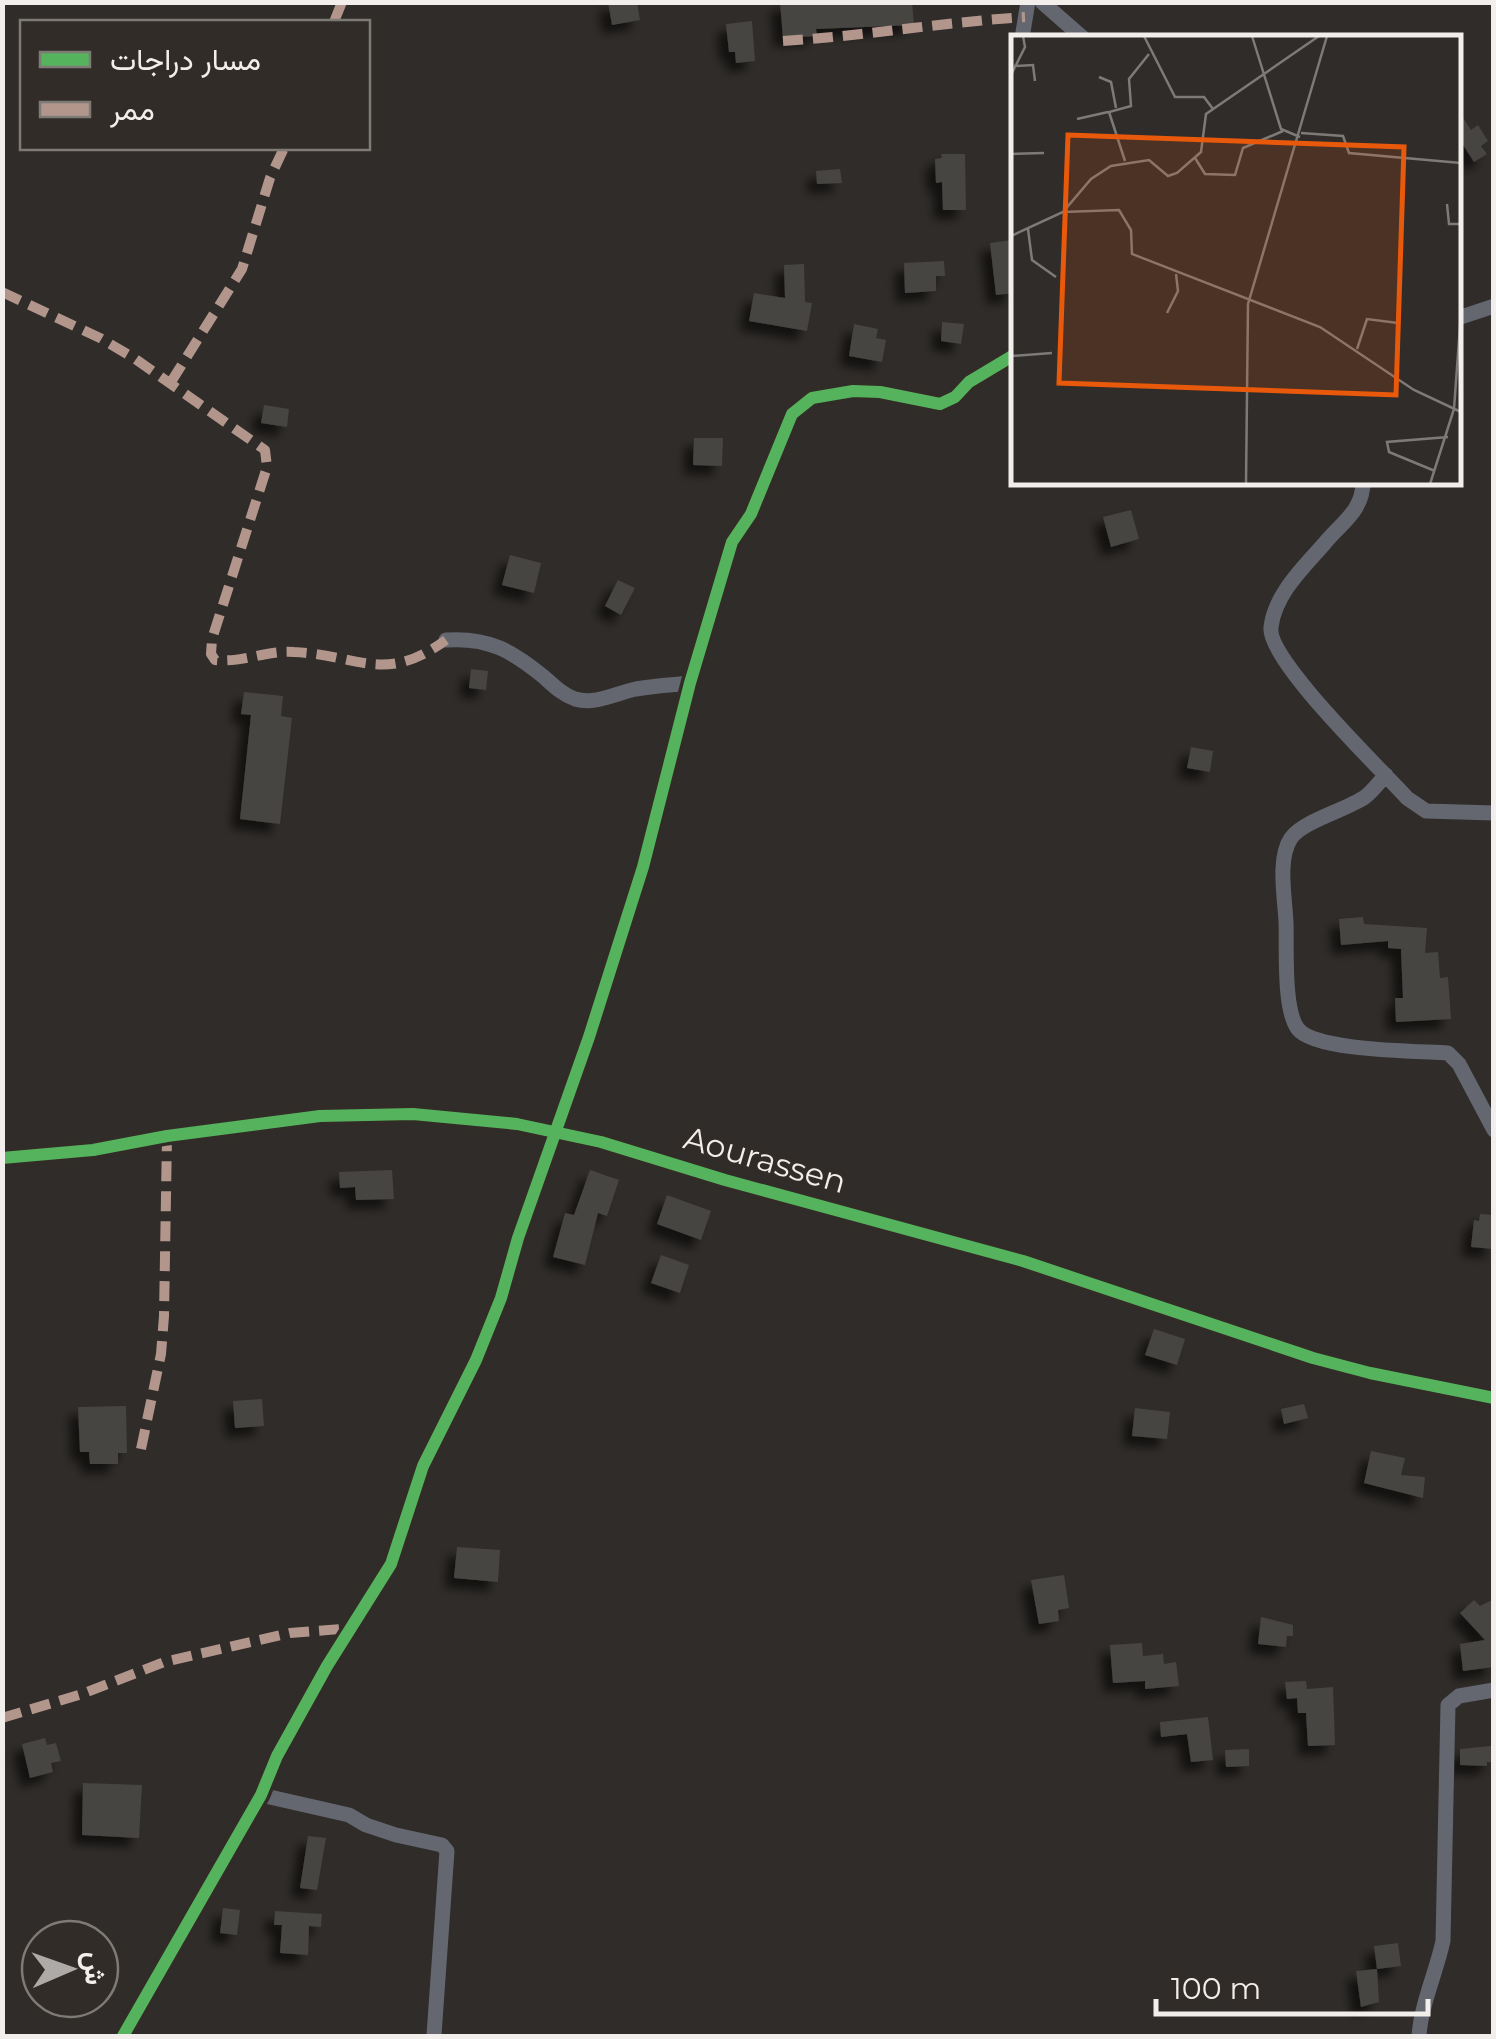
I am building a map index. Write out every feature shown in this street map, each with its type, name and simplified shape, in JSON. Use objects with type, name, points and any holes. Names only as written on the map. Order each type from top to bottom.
[{"type":"street","points":[[1022,35],[1028,2]]},
{"type":"street","points":[[1042,2],[1080,35]]},
{"type":"street","points":[[1461,317],[1494,306]]},
{"type":"street","points":[[122,2036],[261,1795],[277,1756],[327,1666],[391,1564],[424,1466],[476,1360],[501,1298],[643,867],[690,683],[732,542],[751,514],[792,414],[812,398],[854,391],[940,404],[1011,356]]},
{"type":"street","points":[[1364,485],[1363,498],[1354,514],[1287,586],[1270,628],[1271,637],[1292,672],[1407,798],[1426,811],[1494,813]]},
{"type":"street","points":[[446,640],[476,639],[502,648],[564,694],[580,701],[608,698],[634,689],[690,683]]},
{"type":"street","points":[[1386,775],[1367,796],[1304,828],[1291,839],[1284,860],[1287,974],[1293,1020],[1308,1037],[1364,1048],[1448,1053],[1459,1064],[1494,1130]]},
{"type":"street","name":"Aourassen","points":[[2,1158],[93,1150],[252,1124],[369,1114],[413,1114],[556,1132],[1023,1261],[1313,1358],[1370,1374],[1494,1398]]},
{"type":"street","points":[[1420,2036],[1420,2017],[1435,1979],[1443,1940],[1448,1705],[1459,1696],[1494,1690]]},
{"type":"street","points":[[261,1795],[349,1815],[366,1825],[442,1845],[448,1851],[434,2035]]},
{"type":"building","points":[[608,2],[637,2],[640,20],[612,25]]},
{"type":"building","points":[[780,2],[912,2],[914,25],[816,29],[817,36],[783,38]]},
{"type":"building","points":[[752,21],[755,61],[736,63],[735,52],[729,52],[726,24]]},
{"type":"building","points":[[1461,115],[1471,130],[1478,125],[1488,141],[1481,146],[1487,154],[1474,162],[1461,142]]},
{"type":"building","points":[[941,154],[965,154],[966,210],[943,210],[942,182],[936,183],[935,159],[942,158]]},
{"type":"building","points":[[840,169],[842,183],[817,184],[816,171]]},
{"type":"building","points":[[1011,240],[1011,293],[996,295],[990,243]]},
{"type":"building","points":[[944,261],[945,276],[936,276],[936,291],[905,293],[904,263]]},
{"type":"building","points":[[804,264],[805,302],[812,303],[807,331],[749,321],[754,293],[785,298],[784,265]]},
{"type":"building","points":[[942,322],[964,324],[961,344],[941,341]]},
{"type":"building","points":[[854,324],[878,329],[876,338],[886,340],[882,362],[849,356]]},
{"type":"building","points":[[264,405],[289,409],[287,427],[261,423]]},
{"type":"building","points":[[694,438],[723,438],[722,466],[693,465]]},
{"type":"building","points":[[1131,510],[1139,539],[1111,547],[1103,517]]},
{"type":"building","points":[[510,555],[541,563],[534,593],[502,585]]},
{"type":"building","points":[[618,580],[635,588],[621,615],[605,606]]},
{"type":"building","points":[[471,669],[488,671],[486,690],[469,688]]},
{"type":"building","points":[[244,692],[283,696],[281,716],[292,718],[280,824],[240,819],[251,715],[241,714]]},
{"type":"building","points":[[1191,747],[1213,751],[1210,772],[1187,768]]},
{"type":"building","points":[[1363,917],[1364,924],[1427,928],[1425,953],[1438,952],[1440,978],[1448,977],[1451,1019],[1396,1022],[1395,998],[1403,998],[1401,949],[1388,948],[1388,941],[1341,945],[1339,919]]},
{"type":"building","points":[[392,1170],[394,1199],[356,1200],[355,1187],[340,1188],[339,1172]]},
{"type":"building","points":[[590,1170],[619,1180],[607,1216],[598,1213],[585,1265],[553,1257],[565,1213],[574,1215]]},
{"type":"building","points":[[667,1195],[711,1211],[701,1240],[657,1224]]},
{"type":"building","points":[[1480,1214],[1494,1215],[1494,1249],[1471,1247],[1474,1220],[1479,1221]]},
{"type":"building","points":[[661,1255],[689,1265],[680,1293],[651,1283]]},
{"type":"building","points":[[1154,1329],[1185,1339],[1177,1365],[1145,1355]]},
{"type":"building","points":[[262,1399],[264,1426],[235,1428],[233,1401]]},
{"type":"building","points":[[1304,1404],[1308,1418],[1284,1424],[1281,1409]]},
{"type":"building","points":[[126,1406],[127,1453],[118,1453],[118,1464],[90,1464],[89,1452],[80,1452],[78,1407]]},
{"type":"building","points":[[1135,1408],[1170,1412],[1167,1439],[1132,1436]]},
{"type":"building","points":[[1371,1451],[1405,1458],[1401,1475],[1425,1477],[1423,1498],[1364,1483]]},
{"type":"building","points":[[457,1547],[500,1550],[498,1582],[454,1578]]},
{"type":"building","points":[[1064,1575],[1069,1608],[1058,1610],[1059,1621],[1039,1624],[1031,1580]]},
{"type":"building","points":[[1494,1599],[1494,1667],[1463,1671],[1460,1644],[1485,1640],[1460,1613],[1474,1600],[1480,1606]]},
{"type":"building","points":[[1261,1617],[1293,1625],[1293,1636],[1287,1636],[1286,1647],[1258,1644]]},
{"type":"building","points":[[1142,1643],[1143,1656],[1163,1654],[1164,1664],[1176,1662],[1179,1686],[1145,1689],[1145,1681],[1113,1683],[1110,1645]]},
{"type":"building","points":[[1306,1681],[1307,1689],[1333,1687],[1335,1745],[1308,1746],[1306,1713],[1298,1713],[1297,1698],[1287,1699],[1285,1682]]},
{"type":"building","points":[[1208,1717],[1213,1760],[1191,1762],[1187,1734],[1161,1737],[1160,1722]]},
{"type":"building","points":[[45,1738],[47,1745],[56,1743],[61,1761],[51,1763],[53,1772],[30,1778],[22,1744]]},
{"type":"building","points":[[1491,1746],[1492,1762],[1487,1762],[1487,1766],[1460,1765],[1460,1749]]},
{"type":"building","points":[[1249,1749],[1249,1766],[1226,1767],[1225,1750]]},
{"type":"building","points":[[83,1783],[142,1785],[139,1838],[82,1835]]},
{"type":"building","points":[[308,1836],[326,1838],[317,1890],[300,1888]]},
{"type":"building","points":[[223,1908],[240,1910],[237,1935],[220,1933]]},
{"type":"building","points":[[275,1911],[322,1914],[321,1927],[309,1926],[308,1955],[280,1953],[282,1925],[274,1925]]},
{"type":"building","points":[[1398,1943],[1401,1966],[1377,1969],[1374,1946]]},
{"type":"building","points":[[1377,1969],[1379,2002],[1361,2007],[1356,1971]]},
{"type":"marked path","points":[[335,20],[342,2]]},
{"type":"marked path","points":[[783,41],[1025,17]]},
{"type":"marked path","points":[[171,382],[242,269],[270,178],[283,150]]},
{"type":"marked path","points":[[2,292],[134,358],[265,450],[267,467],[212,639],[211,654],[215,660],[294,652],[388,664],[424,654],[446,640]]},
{"type":"marked path","points":[[141,1449],[161,1354],[167,1136]]},
{"type":"marked path","points":[[2,1718],[82,1694],[164,1662],[290,1633],[353,1628]]},
{"type":"cycle path","points":[[123,2036],[261,1795],[277,1756],[327,1666],[391,1564],[423,1466],[476,1360],[501,1298],[643,867],[690,683],[732,542],[751,514],[792,414],[812,398],[853,391],[880,392],[940,404],[1011,357]]},
{"type":"cycle path","points":[[2,1158],[93,1150],[320,1116],[413,1114],[517,1124],[601,1142],[1023,1261],[1313,1358],[1494,1398]]}]
